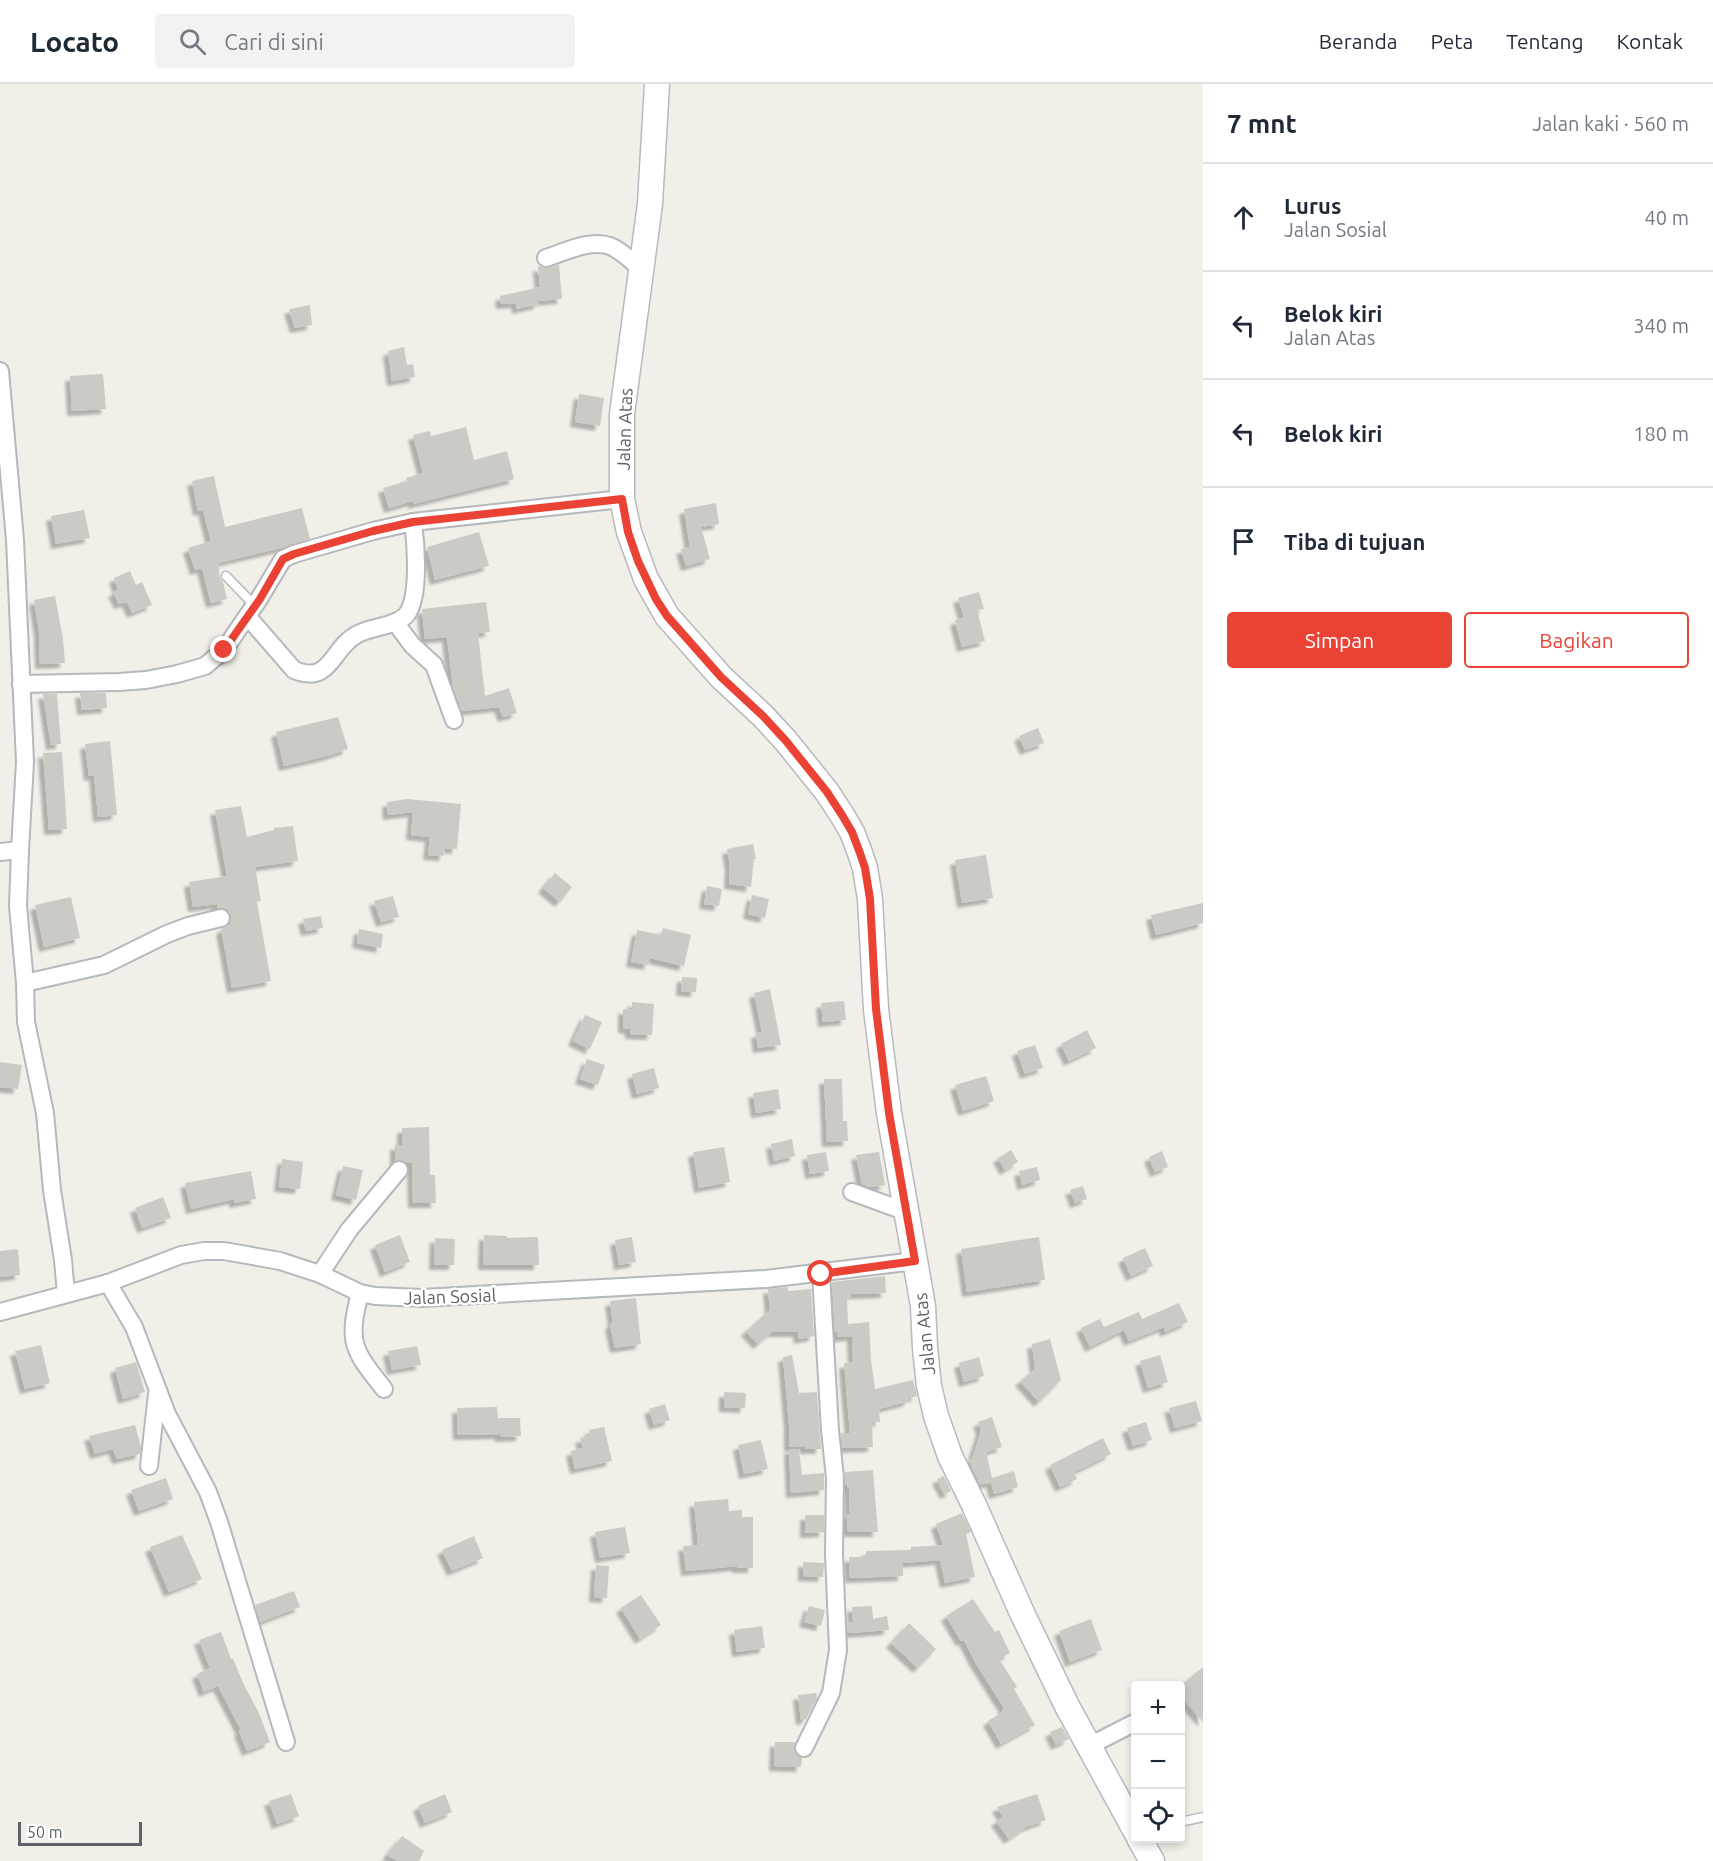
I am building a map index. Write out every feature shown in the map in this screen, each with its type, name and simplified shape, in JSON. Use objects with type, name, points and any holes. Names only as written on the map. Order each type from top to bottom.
[{"type":"street","name":"Jalan Atas","points":[[657,84],[650,204],[622,414],[622,499],[628,532],[638,561],[656,599],[667,616],[721,677],[786,741],[827,792],[852,832],[865,868],[870,899],[873,974],[888,1104],[923,1306],[930,1386],[940,1431],[1067,1706],[1131,1823]]},
{"type":"street","points":[[546,258],[578,247],[596,244],[610,246],[640,268]]},
{"type":"street","points":[[0,371],[15,540],[25,762],[18,906],[26,1022],[45,1113],[52,1190],[66,1293]]},
{"type":"street","points":[[21,684],[146,680],[205,666],[224,650],[283,559],[294,554],[413,522],[622,499]]},
{"type":"street","points":[[251,611],[294,670],[303,674],[319,673],[357,634],[395,622],[407,613],[414,589],[417,547],[413,522]]},
{"type":"street","points":[[395,622],[412,645],[434,665],[454,720]]},
{"type":"street","points":[[0,852],[20,850]]},
{"type":"street","points":[[25,983],[104,965],[167,934],[221,918]]},
{"type":"street","points":[[320,1274],[349,1230],[399,1170]]},
{"type":"street","points":[[852,1192],[907,1212]]},
{"type":"street","name":"Jalan Sosial","points":[[0,1312],[108,1283],[181,1255],[204,1251],[224,1251],[270,1259],[320,1274],[360,1293],[422,1298],[766,1279],[915,1261]]},
{"type":"street","points":[[804,1748],[831,1693],[838,1650],[834,1554],[835,1478],[821,1274]]},
{"type":"street","points":[[108,1283],[134,1327],[167,1414],[208,1492],[286,1742]]},
{"type":"street","points":[[360,1293],[354,1318],[354,1344],[362,1361],[384,1389]]},
{"type":"street","points":[[149,1467],[157,1390]]},
{"type":"street","points":[[1089,1746],[1131,1725]]},
{"type":"street","points":[[1141,1843],[1152,1861]]},
{"type":"lane","points":[[226,576],[251,611]]},
{"type":"lane","points":[[1185,1821],[1203,1817]]},
{"type":"building","points":[[559,265],[562,299],[538,301],[539,304],[517,309],[516,303],[501,304],[500,296],[540,287],[538,266],[545,268]]},
{"type":"building","points":[[310,305],[312,325],[295,328],[289,309]]},
{"type":"building","points":[[404,347],[407,365],[413,364],[415,377],[392,381],[388,351]]},
{"type":"building","points":[[103,374],[106,409],[72,411],[70,376]]},
{"type":"building","points":[[579,394],[604,398],[600,426],[575,422]]},
{"type":"building","points":[[466,427],[474,460],[507,451],[514,479],[389,508],[383,488],[407,481],[406,478],[423,473],[413,435],[430,431],[431,436]]},
{"type":"building","points":[[214,476],[225,527],[302,508],[310,539],[218,563],[227,599],[211,603],[202,568],[195,570],[188,548],[211,541],[203,510],[198,511],[192,481]]},
{"type":"building","points":[[716,503],[719,524],[701,527],[710,559],[686,566],[681,549],[690,547],[684,509]]},
{"type":"building","points":[[84,510],[90,538],[56,544],[51,516]]},
{"type":"building","points":[[479,532],[489,566],[435,580],[427,547]]},
{"type":"building","points":[[130,571],[136,585],[142,582],[152,605],[132,613],[127,602],[119,604],[113,592],[118,590],[114,578]]},
{"type":"building","points":[[979,592],[984,609],[977,610],[985,641],[962,647],[955,620],[964,618],[958,598]]},
{"type":"building","points":[[55,596],[65,663],[40,664],[39,631],[34,600]]},
{"type":"building","points":[[486,602],[490,632],[478,633],[485,696],[509,688],[517,713],[503,717],[499,707],[462,711],[453,687],[447,637],[425,639],[422,609]]},
{"type":"building","points":[[80,693],[106,693],[107,708],[82,710]]},
{"type":"building","points":[[43,694],[57,694],[61,744],[51,745]]},
{"type":"building","points":[[338,717],[348,749],[284,766],[276,732]]},
{"type":"building","points":[[1038,728],[1044,743],[1025,750],[1019,736]]},
{"type":"building","points":[[110,741],[117,815],[98,817],[94,775],[89,776],[85,744]]},
{"type":"building","points":[[62,752],[67,829],[49,830],[43,753]]},
{"type":"building","points":[[407,799],[461,804],[457,849],[445,848],[444,856],[428,855],[430,837],[411,835],[413,812],[388,815],[387,802]]},
{"type":"building","points":[[241,806],[247,837],[274,830],[274,828],[293,826],[298,861],[255,867],[261,901],[257,902],[271,981],[232,988],[221,929],[229,925],[231,915],[224,908],[217,908],[217,904],[193,907],[189,882],[227,876],[215,810]]},
{"type":"building","points":[[753,844],[756,859],[754,859],[751,887],[729,884],[730,866],[727,849]]},
{"type":"building","points":[[986,855],[993,898],[962,903],[955,860]]},
{"type":"building","points":[[555,873],[572,887],[560,902],[543,888]]},
{"type":"building","points":[[707,886],[722,889],[719,906],[704,904]]},
{"type":"building","points":[[752,895],[769,899],[765,918],[748,914]]},
{"type":"building","points":[[393,896],[399,917],[381,922],[374,901]]},
{"type":"building","points":[[71,897],[80,938],[44,947],[35,905]]},
{"type":"building","points":[[1203,903],[1203,923],[1156,935],[1151,915]]},
{"type":"building","points":[[321,916],[323,928],[306,931],[303,919]]},
{"type":"building","points":[[663,928],[691,935],[684,966],[650,958],[649,965],[631,962],[637,930],[661,935]]},
{"type":"building","points":[[359,929],[383,934],[381,948],[357,943]]},
{"type":"building","points":[[682,977],[697,978],[696,992],[681,991]]},
{"type":"building","points":[[770,989],[781,1045],[758,1048],[756,1033],[762,1032],[754,993]]},
{"type":"building","points":[[844,1001],[846,1020],[823,1022],[821,1003]]},
{"type":"building","points":[[632,1002],[654,1004],[652,1035],[630,1034],[630,1029],[623,1028],[623,1009],[632,1010]]},
{"type":"building","points":[[585,1015],[602,1022],[590,1049],[573,1041]]},
{"type":"building","points":[[1087,1030],[1096,1048],[1069,1061],[1061,1044]]},
{"type":"building","points":[[1035,1045],[1043,1068],[1025,1074],[1017,1051]]},
{"type":"building","points":[[587,1059],[605,1065],[598,1085],[580,1079]]},
{"type":"building","points":[[0,1062],[22,1065],[18,1089],[0,1087]]},
{"type":"building","points":[[654,1068],[659,1088],[637,1094],[632,1074]]},
{"type":"building","points":[[986,1076],[994,1101],[963,1111],[955,1085]]},
{"type":"building","points":[[824,1079],[842,1079],[843,1121],[847,1121],[848,1141],[827,1142]]},
{"type":"building","points":[[778,1089],[781,1109],[756,1113],[753,1093]]},
{"type":"building","points":[[429,1127],[430,1175],[435,1175],[436,1203],[413,1203],[412,1163],[395,1161],[395,1145],[402,1145],[402,1128]]},
{"type":"building","points":[[792,1139],[795,1156],[774,1161],[771,1144]]},
{"type":"building","points":[[724,1147],[730,1182],[699,1188],[693,1152]]},
{"type":"building","points":[[1011,1150],[1018,1162],[1005,1170],[998,1158]]},
{"type":"building","points":[[1162,1151],[1168,1167],[1155,1172],[1149,1157]]},
{"type":"building","points":[[826,1152],[829,1171],[810,1174],[807,1155]]},
{"type":"building","points":[[879,1152],[885,1185],[870,1187],[862,1184],[856,1155]]},
{"type":"building","points":[[282,1159],[303,1162],[300,1189],[279,1187]]},
{"type":"building","points":[[343,1166],[363,1170],[356,1200],[336,1195]]},
{"type":"building","points":[[1037,1167],[1040,1180],[1022,1185],[1019,1171]]},
{"type":"building","points":[[251,1171],[256,1199],[234,1203],[234,1199],[191,1209],[185,1183]]},
{"type":"building","points":[[1083,1186],[1087,1199],[1075,1203],[1070,1190]]},
{"type":"building","points":[[163,1197],[171,1218],[142,1228],[135,1208]]},
{"type":"building","points":[[400,1235],[410,1262],[385,1272],[375,1245]]},
{"type":"building","points":[[484,1235],[507,1236],[507,1238],[538,1237],[539,1265],[483,1265]]},
{"type":"building","points":[[632,1237],[636,1262],[619,1265],[615,1240]]},
{"type":"building","points":[[1039,1237],[1045,1280],[967,1292],[961,1249]]},
{"type":"building","points":[[435,1238],[455,1239],[454,1265],[434,1265]]},
{"type":"building","points":[[1145,1248],[1153,1266],[1131,1276],[1123,1258]]},
{"type":"building","points":[[18,1249],[20,1275],[0,1277],[0,1251]]},
{"type":"building","points":[[885,1276],[886,1293],[851,1294],[851,1298],[847,1298],[848,1324],[869,1322],[875,1389],[913,1380],[917,1396],[909,1398],[909,1401],[879,1409],[880,1422],[872,1422],[873,1447],[842,1448],[841,1433],[850,1433],[844,1363],[853,1362],[852,1336],[837,1337],[837,1331],[835,1332],[832,1282]]},
{"type":"building","points":[[788,1287],[788,1291],[811,1289],[814,1336],[799,1339],[798,1332],[772,1332],[758,1344],[746,1331],[770,1310],[768,1289]]},
{"type":"building","points":[[636,1298],[641,1344],[615,1348],[610,1324],[613,1323],[610,1301]]},
{"type":"building","points":[[1179,1303],[1188,1322],[1165,1332],[1164,1327],[1129,1341],[1124,1330],[1090,1347],[1081,1328],[1100,1319],[1104,1327],[1139,1312],[1142,1319]]},
{"type":"building","points":[[1050,1339],[1061,1380],[1039,1402],[1020,1381],[1035,1369],[1032,1344]]},
{"type":"building","points":[[41,1345],[50,1383],[25,1389],[15,1351]]},
{"type":"building","points":[[417,1346],[421,1365],[392,1370],[388,1351]]},
{"type":"building","points":[[792,1355],[799,1393],[817,1392],[821,1449],[805,1449],[805,1446],[789,1447],[783,1357]]},
{"type":"building","points":[[1160,1355],[1168,1382],[1148,1388],[1140,1361]]},
{"type":"building","points":[[979,1357],[984,1376],[964,1382],[959,1363]]},
{"type":"building","points":[[136,1362],[145,1392],[123,1399],[115,1368]]},
{"type":"building","points":[[724,1392],[746,1393],[745,1408],[724,1407]]},
{"type":"building","points":[[1196,1401],[1202,1421],[1175,1428],[1169,1408]]},
{"type":"building","points":[[665,1404],[670,1420],[654,1425],[649,1409]]},
{"type":"building","points":[[497,1407],[498,1418],[520,1418],[521,1436],[458,1435],[457,1408]]},
{"type":"building","points":[[992,1417],[1002,1447],[986,1452],[992,1478],[1014,1471],[1018,1487],[994,1494],[991,1482],[980,1485],[969,1460],[972,1459],[981,1430],[978,1422]]},
{"type":"building","points":[[1146,1422],[1152,1440],[1133,1446],[1127,1428]]},
{"type":"building","points":[[135,1425],[141,1447],[140,1454],[117,1459],[113,1449],[95,1454],[89,1436]]},
{"type":"building","points":[[604,1427],[612,1461],[575,1469],[571,1451],[583,1448],[580,1438],[591,1436],[589,1430]]},
{"type":"building","points":[[1103,1438],[1111,1454],[1074,1472],[1077,1479],[1060,1487],[1050,1465]]},
{"type":"building","points":[[761,1440],[768,1469],[744,1474],[738,1445]]},
{"type":"building","points":[[789,1449],[799,1449],[802,1475],[824,1473],[824,1490],[791,1493]]},
{"type":"building","points":[[873,1470],[878,1532],[848,1532],[849,1488],[845,1485],[845,1472]]},
{"type":"building","points":[[944,1476],[951,1491],[945,1494],[937,1479]]},
{"type":"building","points":[[166,1478],[173,1499],[139,1511],[131,1490]]},
{"type":"building","points":[[728,1499],[729,1511],[742,1510],[742,1517],[753,1517],[753,1568],[737,1568],[737,1566],[686,1571],[683,1546],[698,1545],[694,1502]]},
{"type":"building","points":[[962,1513],[971,1532],[966,1534],[975,1577],[945,1583],[940,1560],[903,1563],[903,1576],[850,1578],[849,1557],[866,1557],[866,1551],[911,1550],[911,1547],[943,1545],[936,1524]]},
{"type":"building","points":[[805,1515],[824,1515],[824,1532],[805,1533]]},
{"type":"building","points":[[625,1527],[630,1553],[600,1558],[595,1532]]},
{"type":"building","points":[[182,1535],[202,1579],[169,1592],[150,1547]]},
{"type":"building","points":[[474,1536],[483,1558],[452,1571],[442,1550]]},
{"type":"building","points":[[803,1562],[824,1563],[823,1577],[803,1576]]},
{"type":"building","points":[[596,1565],[609,1566],[607,1598],[594,1597]]},
{"type":"building","points":[[294,1591],[300,1607],[260,1622],[255,1605]]},
{"type":"building","points":[[641,1595],[661,1625],[640,1639],[621,1608]]},
{"type":"building","points":[[973,1599],[995,1632],[999,1630],[1010,1653],[999,1659],[1017,1687],[1014,1689],[1035,1725],[1001,1744],[988,1721],[1003,1712],[1004,1708],[964,1640],[961,1641],[946,1616]]},
{"type":"building","points":[[809,1606],[825,1610],[821,1626],[804,1622]]},
{"type":"building","points":[[872,1606],[873,1619],[887,1616],[889,1630],[848,1633],[847,1623],[853,1622],[852,1607]]},
{"type":"building","points":[[1091,1619],[1102,1650],[1070,1662],[1059,1631]]},
{"type":"building","points":[[909,1623],[936,1649],[918,1668],[891,1643]]},
{"type":"building","points":[[762,1626],[765,1648],[737,1652],[734,1630]]},
{"type":"building","points":[[221,1632],[231,1659],[259,1713],[270,1742],[247,1751],[239,1731],[241,1730],[218,1686],[204,1692],[197,1674],[210,1668],[199,1640]]},
{"type":"building","points":[[1203,1667],[1203,1722],[1185,1701],[1185,1682]]},
{"type":"building","points":[[816,1693],[817,1698],[806,1719],[801,1720],[798,1695]]},
{"type":"building","points":[[1062,1727],[1069,1739],[1056,1745],[1050,1732]]},
{"type":"building","points":[[775,1742],[795,1742],[796,1754],[802,1758],[801,1767],[774,1766]]},
{"type":"building","points":[[291,1794],[299,1816],[277,1824],[269,1801]]},
{"type":"building","points":[[445,1794],[452,1812],[425,1823],[418,1806]]},
{"type":"building","points":[[1037,1794],[1046,1820],[1026,1827],[1009,1839],[996,1821],[1003,1817],[997,1807]]},
{"type":"building","points":[[402,1836],[424,1851],[419,1861],[398,1861],[387,1855]]},
{"type":"route","points":[[224,650],[260,599],[283,559],[294,554],[413,522],[566,507],[622,499],[628,532],[638,561],[656,599],[667,616],[721,677],[786,741],[827,792],[852,832],[865,868],[872,922],[873,974],[879,1038],[900,1182],[915,1261],[821,1274]]}]
